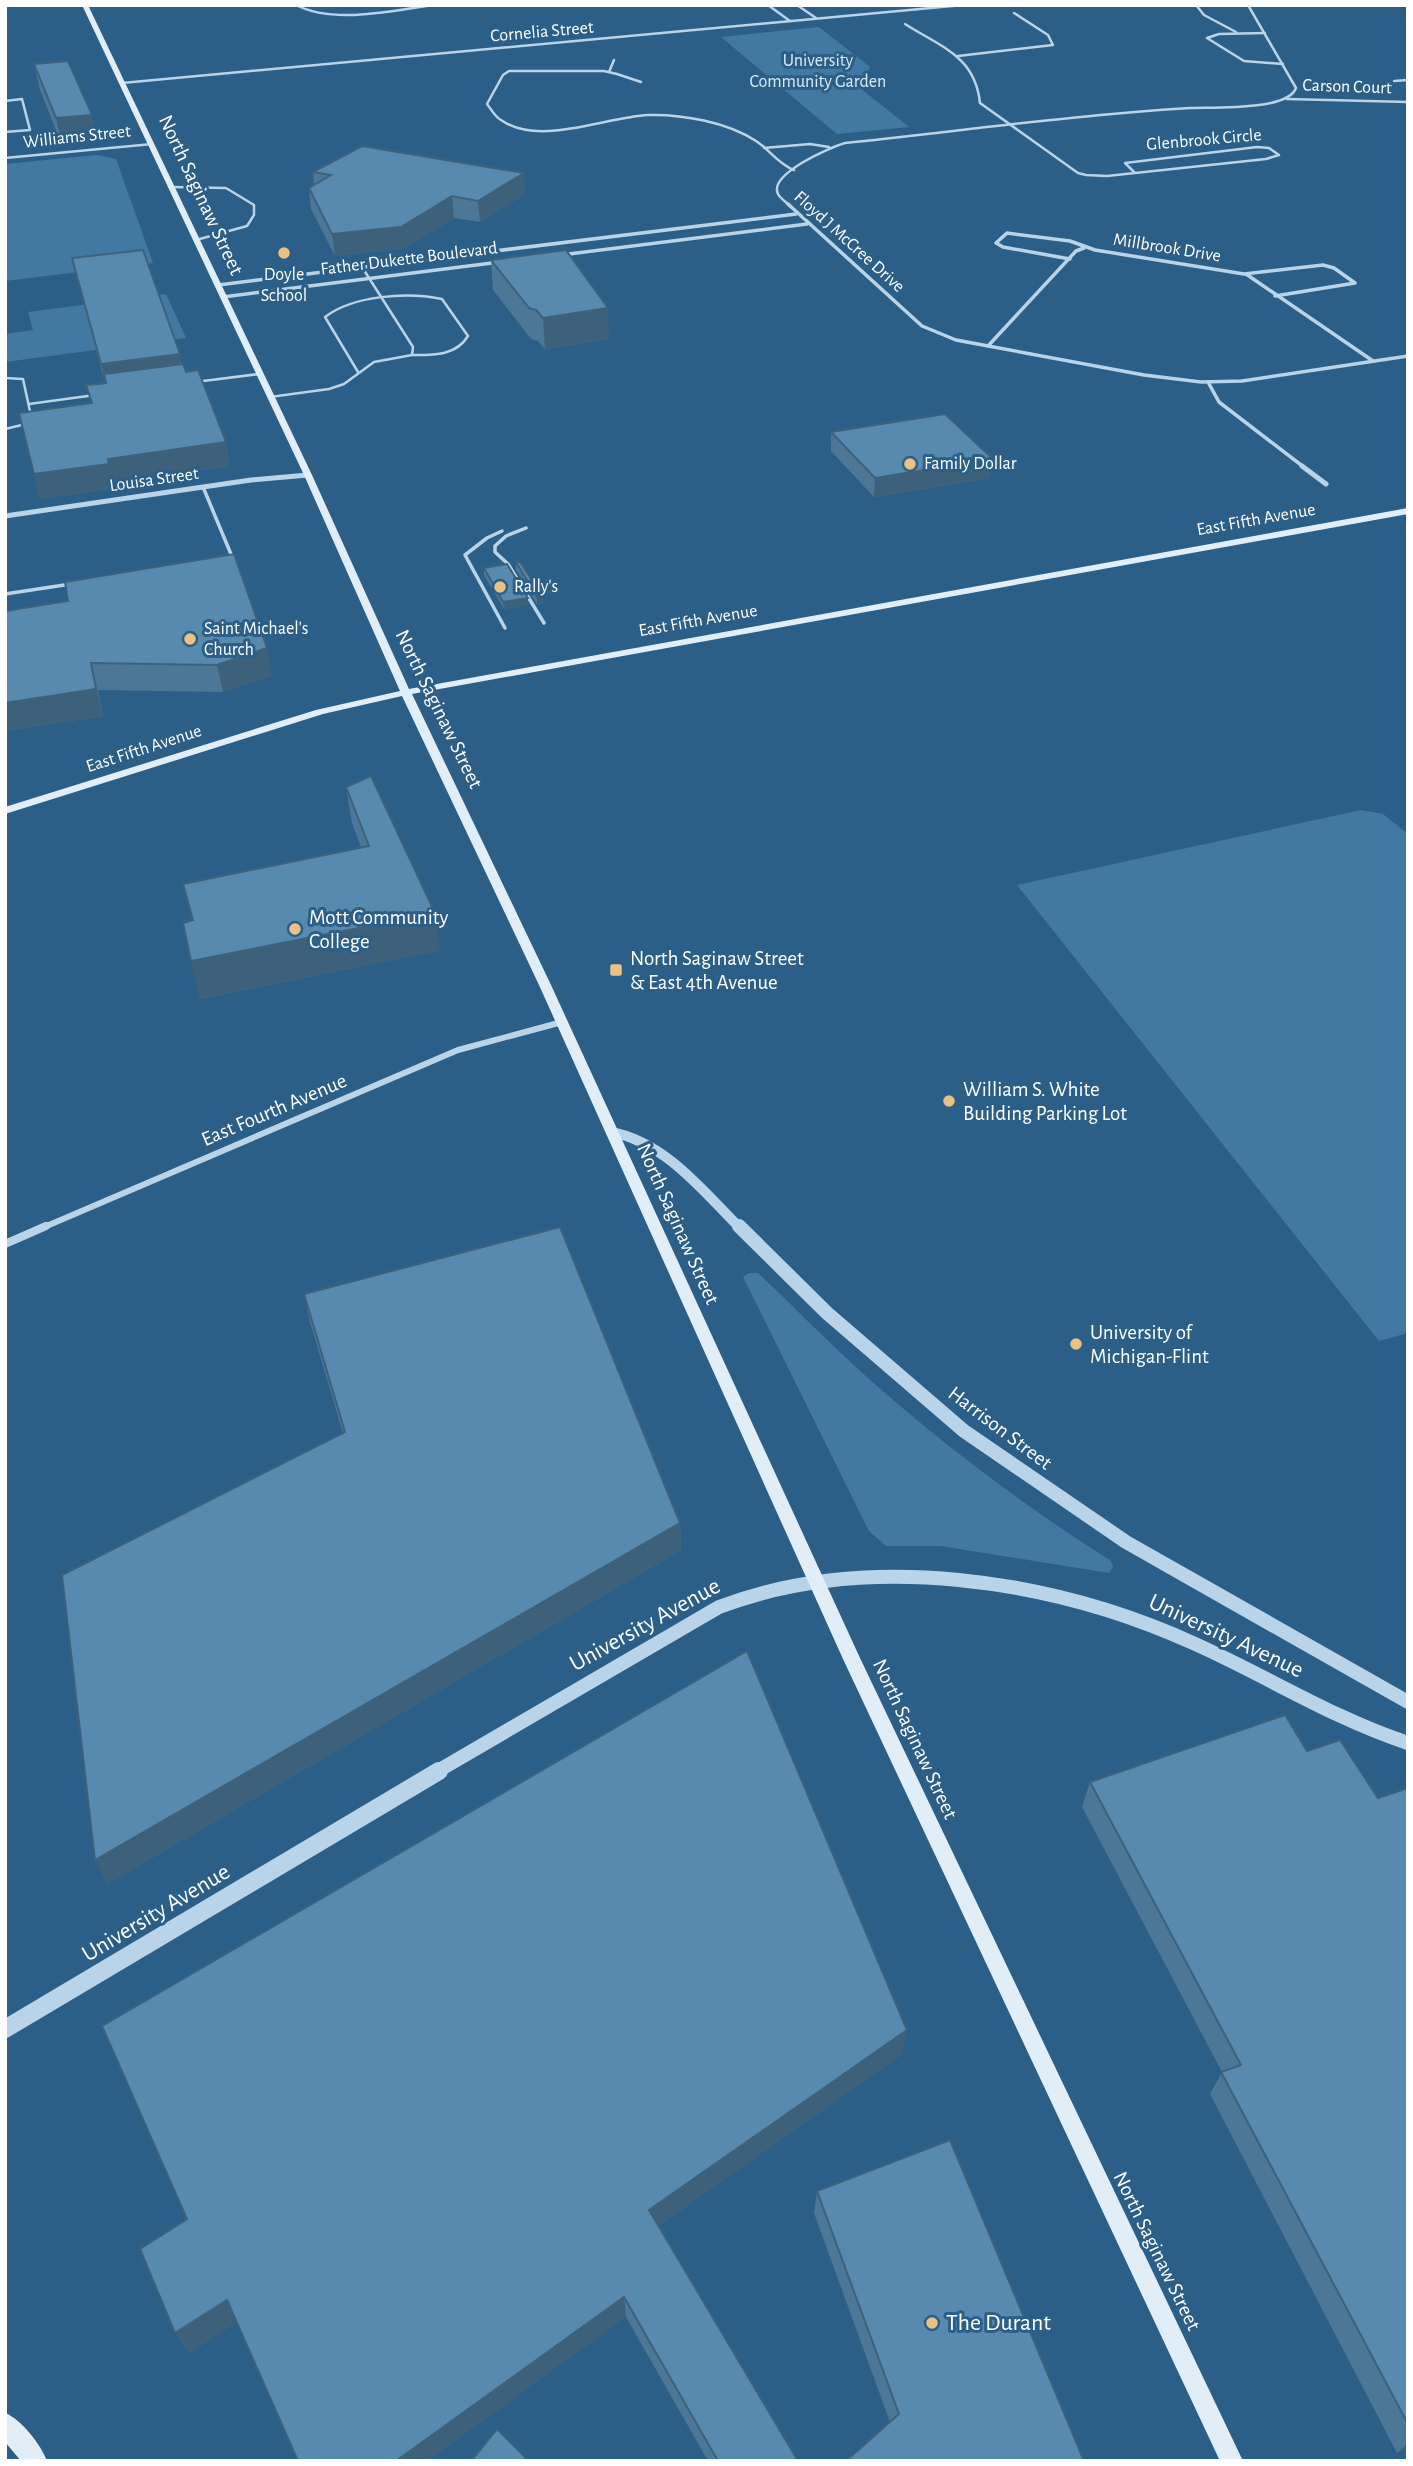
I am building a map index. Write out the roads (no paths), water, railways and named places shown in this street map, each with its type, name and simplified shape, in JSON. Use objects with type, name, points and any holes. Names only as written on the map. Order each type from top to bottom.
[{"type":"main road","name":"North Saginaw Street","points":[[85,5],[308,475],[329,528],[562,1022],[816,1583],[1232,2461]]},
{"type":"main road","name":"East Fifth Avenue","points":[[5,811],[320,712],[406,692],[1408,511]]},
{"type":"main road","points":[[5,2424],[36,2461]]},
{"type":"street","points":[[296,5],[304,12],[321,14],[434,5]]},
{"type":"street","points":[[768,5],[790,21]]},
{"type":"street","points":[[797,5],[817,19]]},
{"type":"street","name":"Cornelia Street","points":[[122,83],[963,5]]},
{"type":"street","points":[[1196,5],[1204,15],[1237,33]]},
{"type":"street","points":[[1248,5],[1296,88],[1294,94],[1286,99]]},
{"type":"street","points":[[905,24],[957,56],[1053,46],[1054,42],[1046,33],[1014,13]]},
{"type":"street","points":[[1265,33],[1237,33],[1207,38],[1240,60],[1283,64]]},
{"type":"street","name":"Glenbrook Circle","points":[[957,56],[967,64],[978,85],[980,103],[1077,173],[1096,176],[1135,173],[1266,159],[1279,155],[1269,148],[1257,147],[1125,163],[1135,173]]},
{"type":"street","points":[[617,74],[509,71],[503,75],[486,104],[502,122],[548,130],[576,128],[633,115],[685,118],[742,135],[794,170]]},
{"type":"street","name":"Floyd J McCree Drive","points":[[1286,99],[1259,105],[1188,107],[862,140],[830,147],[779,181],[776,188],[780,198],[796,214],[922,326],[945,337],[1171,379],[1208,382],[1242,381],[1408,356]]},
{"type":"street","name":"Carson Court","points":[[1286,99],[1408,102]]},
{"type":"street","name":"Williams Street","points":[[5,158],[152,144]]},
{"type":"street","points":[[764,148],[810,144],[830,147]]},
{"type":"street","name":"Father Dukette Boulevard","points":[[218,285],[796,214]]},
{"type":"street","points":[[561,255],[807,223]]},
{"type":"street","points":[[674,229],[684,239]]},
{"type":"street","name":"Millbrook Drive","points":[[1070,259],[1003,247],[996,243],[1005,234],[1017,233],[1070,241],[1084,248],[1246,274],[1323,265],[1334,268],[1355,283],[1275,296]]},
{"type":"street","points":[[606,237],[616,248]]},
{"type":"street","name":"Millbrook Drive","points":[[988,346],[1078,250],[1084,248]]},
{"type":"street","name":"Father Dukette Boulevard","points":[[223,297],[506,261]]},
{"type":"street","name":"Millbrook Drive","points":[[1246,274],[1373,361]]},
{"type":"street","points":[[1208,382],[1219,402],[1326,484]]},
{"type":"street","name":"Louisa Street","points":[[5,516],[203,487],[308,475]]},
{"type":"street","name":"East Fourth Avenue","points":[[5,1244],[458,1050],[562,1022]]},
{"type":"street","name":"Harrison Street","points":[[611,1132],[632,1136],[671,1160],[871,1353],[956,1424],[1021,1472],[1180,1575],[1408,1702]]},
{"type":"street","name":"University Avenue","points":[[5,2029],[701,1615],[750,1595],[816,1583],[924,1577],[963,1579],[1025,1588],[1085,1602],[1180,1637],[1349,1720],[1408,1743]]},
{"type":"lane","points":[[610,72],[614,60]]},
{"type":"lane","points":[[617,74],[641,82]]},
{"type":"lane","points":[[1394,81],[1408,80]]},
{"type":"lane","points":[[5,100],[22,99],[30,130],[5,132]]},
{"type":"lane","points":[[172,187],[219,186],[242,193],[254,205],[254,215],[247,226],[196,240]]},
{"type":"lane","points":[[362,267],[413,347],[412,355]]},
{"type":"lane","points":[[270,397],[330,389],[344,384],[374,362],[450,352],[465,343],[468,335],[442,299],[416,296],[347,304],[331,310],[325,317],[358,372]]},
{"type":"lane","points":[[194,382],[259,374]]},
{"type":"lane","points":[[5,378],[23,380],[32,414],[29,423],[5,429]]},
{"type":"lane","points":[[29,404],[98,395]]},
{"type":"lane","points":[[203,487],[234,559],[221,561]]},
{"type":"lane","points":[[526,528],[501,540],[495,546],[495,552],[508,564],[544,623]]},
{"type":"lane","points":[[502,531],[487,538],[465,555],[505,628]]},
{"type":"lane","points":[[5,594],[73,584]]},
{"type":"place","name":"Doyle School","points":[[284,253]]},
{"type":"place","name":"Family Dollar","points":[[910,464]]},
{"type":"place","name":"Rally's","points":[[500,587]]},
{"type":"place","name":"Saint Michael's Church","points":[[190,639]]},
{"type":"place","name":"Mott Community College","points":[[295,929]]},
{"type":"place","name":"North Saginaw Street & East 4th Avenue","points":[[616,970]]},
{"type":"place","name":"William S. White Building Parking Lot","points":[[949,1101]]},
{"type":"place","name":"University of Michigan-Flint","points":[[1076,1344]]},
{"type":"place","name":"The Durant","points":[[932,2323]]},
{"type":"park label","name":"University Community Garden","points":[[818,71]]}]
